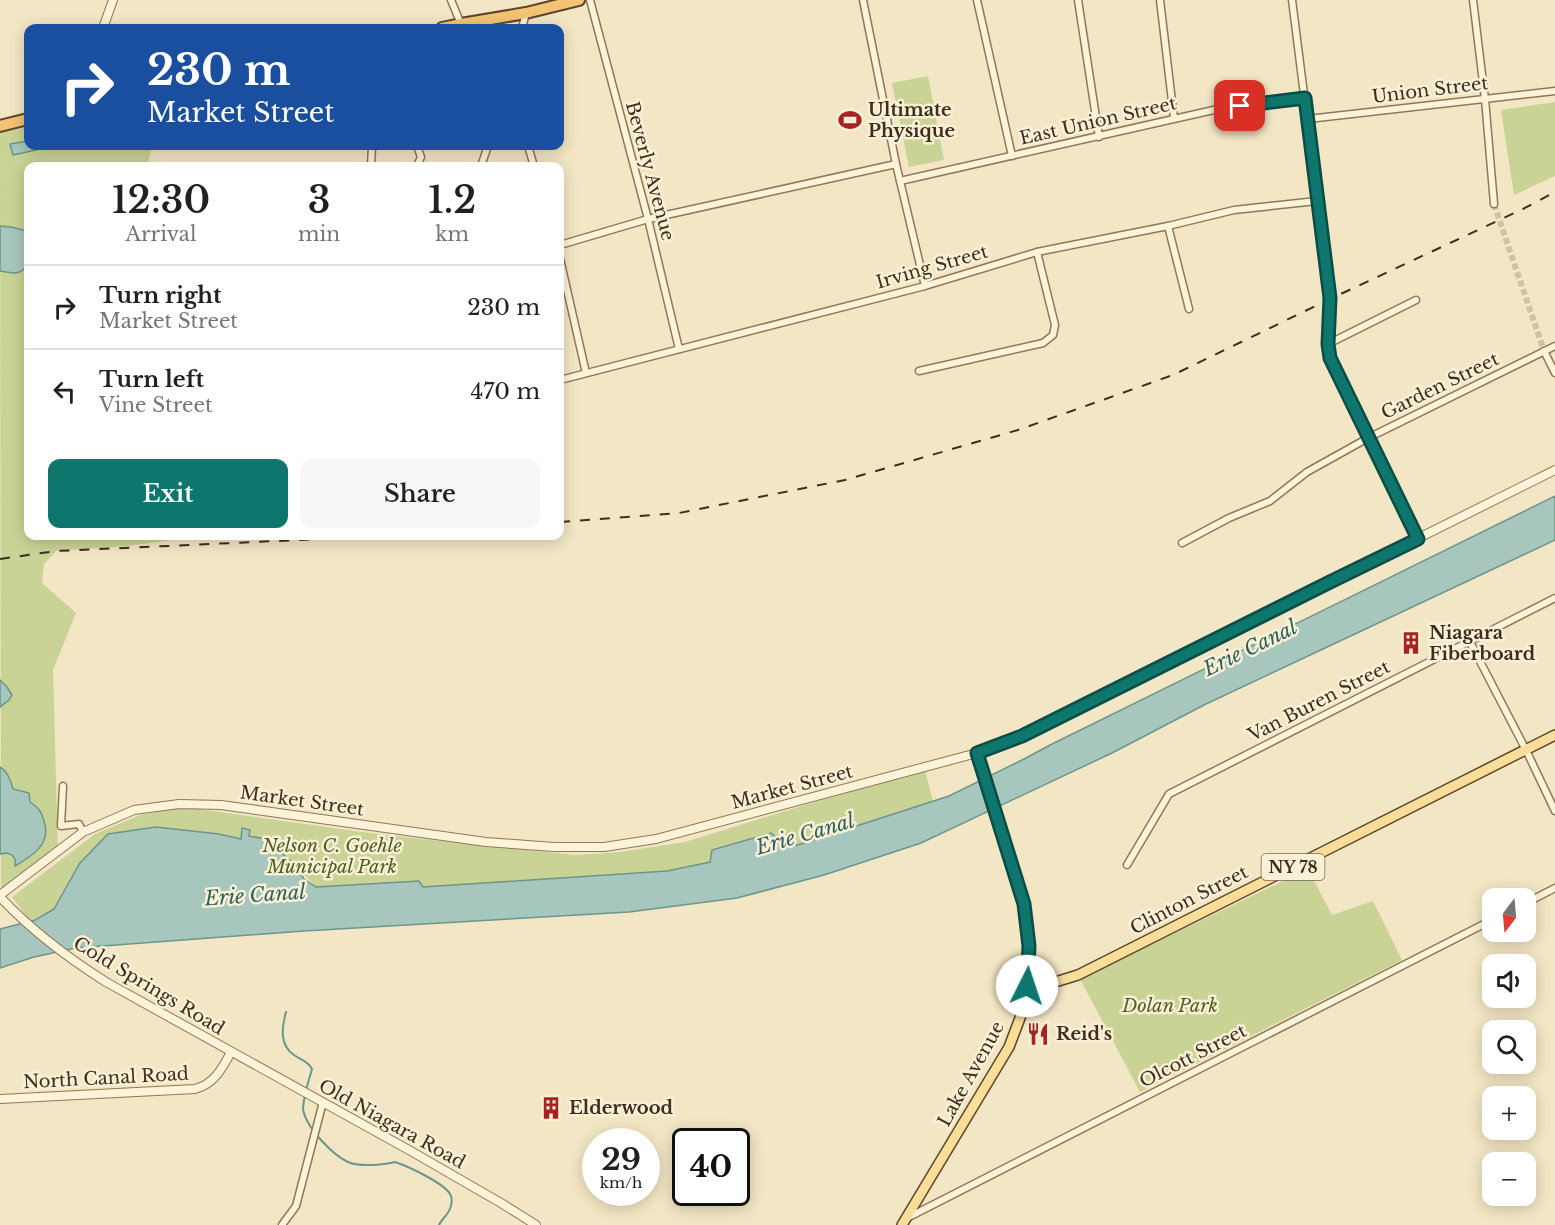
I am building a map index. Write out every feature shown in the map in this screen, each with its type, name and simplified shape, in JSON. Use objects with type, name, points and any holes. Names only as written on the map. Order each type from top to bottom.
[{"type":"highway","points":[[461,24],[526,13],[579,0]]},
{"type":"highway","points":[[0,126],[24,120]]},
{"type":"main road","name":"Clinton Street","points":[[1027,986],[1052,983],[1078,975],[1555,735]]},
{"type":"main road","name":"Lake Avenue","points":[[904,1222],[1009,1047],[1020,1018],[1027,986]]},
{"type":"street","points":[[104,24],[113,0]]},
{"type":"street","points":[[451,0],[461,24]]},
{"type":"street","name":"Beverly Avenue","points":[[590,0],[648,219],[679,349]]},
{"type":"street","points":[[863,0],[896,164],[925,286]]},
{"type":"street","points":[[977,0],[1012,156]]},
{"type":"street","points":[[1078,0],[1098,137]]},
{"type":"street","points":[[1160,0],[1174,118]]},
{"type":"street","points":[[1292,0],[1330,298],[1328,344],[1330,358],[1418,539]]},
{"type":"street","points":[[1473,0],[1494,204]]},
{"type":"street","points":[[523,24],[526,13]]},
{"type":"street","name":"Union Street","points":[[1308,119],[1555,91]]},
{"type":"street","name":"East Union Street","points":[[900,181],[1174,118],[1218,109],[1305,98]]},
{"type":"street","points":[[564,244],[648,219],[896,164]]},
{"type":"street","name":"Irving Street","points":[[564,379],[925,286],[1036,252],[1168,226],[1234,210],[1317,201]]},
{"type":"street","points":[[1168,226],[1189,309]]},
{"type":"street","points":[[919,372],[1043,343],[1053,335],[1055,325],[1036,252]]},
{"type":"street","points":[[564,277],[586,373]]},
{"type":"street","points":[[1328,344],[1416,300]]},
{"type":"street","name":"Garden Street","points":[[1182,543],[1228,518],[1270,501],[1307,472],[1368,438],[1555,346]]},
{"type":"street","points":[[1544,351],[1555,373]]},
{"type":"street","name":"Market Street","points":[[0,896],[83,832],[134,810],[178,804],[221,805],[486,842],[554,847],[604,847],[656,839],[977,753],[1022,736],[1555,470]]},
{"type":"street","name":"Van Buren Street","points":[[1127,865],[1169,794],[1555,598]]},
{"type":"street","points":[[1470,642],[1555,811]]},
{"type":"street","name":"Lake Avenue","points":[[977,753],[1026,914],[1029,946],[1027,986]]},
{"type":"street","points":[[63,786],[61,826],[79,824],[83,832]]},
{"type":"street","points":[[1536,898],[1555,888]]},
{"type":"street","name":"Cold Springs Road","points":[[0,896],[51,944],[83,967],[231,1052]]},
{"type":"street","name":"Olcott Street","points":[[904,1222],[1482,925]]},
{"type":"street","name":"North Canal Road","points":[[0,1099],[195,1089],[208,1084],[214,1078],[231,1052]]},
{"type":"street","name":"Old Niagara Road","points":[[231,1052],[493,1198],[536,1225]]},
{"type":"street","points":[[282,1225],[296,1206],[323,1102]]},
{"type":"green space","points":[[928,76],[944,160],[909,167],[892,83]]},
{"type":"green space","points":[[1555,102],[1555,176],[1514,195],[1501,110]]},
{"type":"green space","points":[[24,128],[24,150],[151,150],[148,162],[24,162],[24,540],[172,540],[129,546],[56,551],[44,564],[42,583],[76,613],[53,670],[58,851],[1,889],[0,133]]},
{"type":"green space","name":"Nelson C. Goehle Municipal Park","points":[[925,770],[933,801],[798,846],[784,844],[667,871],[422,887],[419,881],[316,887],[266,839],[80,863],[54,909],[30,921],[12,897],[95,834],[140,815],[185,807],[362,832],[576,855],[620,852],[685,842]]},
{"type":"green space","name":"Dolan Park","points":[[1308,869],[1332,915],[1373,901],[1402,960],[1140,1092],[1080,979]]},
{"type":"water","points":[[24,142],[24,150],[36,150],[13,155],[10,144]]},
{"type":"water","points":[[0,226],[24,230],[24,269],[15,273],[0,271]]},
{"type":"water","name":"Erie Canal","points":[[1555,496],[1555,540],[1206,704],[1112,753],[921,843],[824,875],[737,898],[629,912],[304,931],[76,948],[34,957],[0,968],[0,929],[35,920],[54,909],[80,863],[108,834],[156,827],[219,834],[241,839],[242,828],[250,830],[249,836],[266,839],[296,866],[304,879],[316,887],[419,881],[423,887],[667,871],[710,862],[712,850],[771,833],[784,844],[798,845],[949,796]]},
{"type":"water","points":[[0,680],[12,695],[0,707]]},
{"type":"water","points":[[0,767],[5,771],[13,789],[29,793],[30,802],[41,812],[46,829],[43,843],[39,848],[15,866],[15,859],[12,855],[0,854]]},
{"type":"waterway","points":[[286,1012],[283,1030],[286,1046],[312,1069],[306,1090]]},
{"type":"waterway","points":[[305,1095],[303,1109],[309,1124],[321,1140],[342,1158],[353,1164],[365,1165],[395,1162],[426,1176],[448,1191],[452,1203],[439,1225]]},
{"type":"tunnel","points":[[1494,204],[1544,351]]},
{"type":"railway","points":[[564,522],[679,513],[845,480],[1018,430],[1173,375],[1555,192]]},
{"type":"railway","points":[[0,559],[56,551],[299,540]]},
{"type":"place","name":"Ultimate Physique","points":[[850,120]]},
{"type":"place","name":"Niagara Fiberboard","points":[[1411,643]]},
{"type":"place","name":"Reid's","points":[[1038,1034]]},
{"type":"place","name":"Elderwood","points":[[551,1108]]},
{"type":"route","points":[[1027,986],[1029,946],[1024,904],[977,753],[1022,736],[1418,539],[1330,358],[1328,344],[1330,298],[1305,98],[1240,106]]}]
